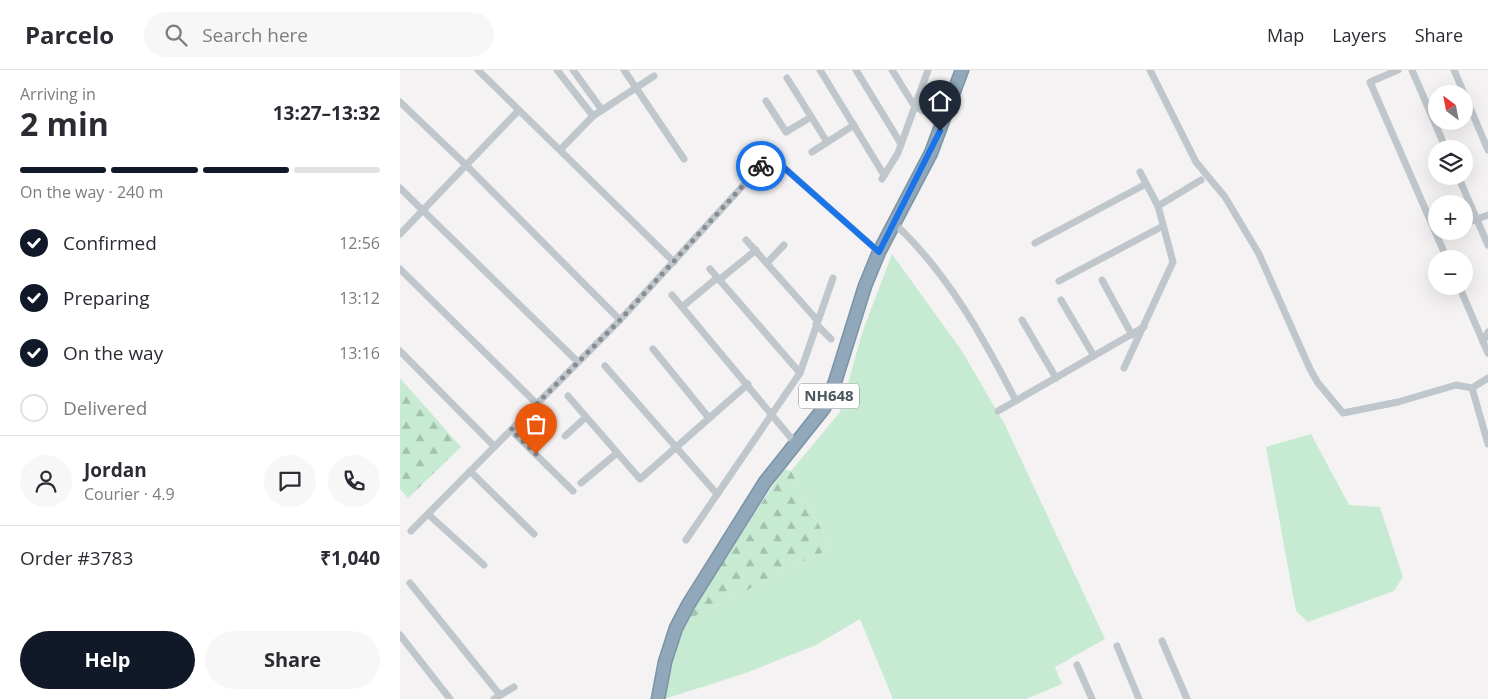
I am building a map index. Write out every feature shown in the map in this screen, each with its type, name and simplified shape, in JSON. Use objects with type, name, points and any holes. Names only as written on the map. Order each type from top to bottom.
[{"type":"highway","name":"NH648","points":[[658,699],[664,662],[676,628],[688,605],[766,482],[824,408],[865,286],[879,252],[931,153],[962,70]]},
{"type":"street","points":[[478,70],[674,262]]},
{"type":"street","points":[[556,70],[593,116]]},
{"type":"street","points":[[573,70],[602,110]]},
{"type":"street","points":[[624,70],[684,159]]},
{"type":"street","points":[[820,70],[883,177],[902,144],[928,70]]},
{"type":"street","points":[[856,70],[902,144]]},
{"type":"street","points":[[892,70],[915,107],[946,114]]},
{"type":"street","points":[[1150,70],[1196,162],[1224,198],[1260,254],[1310,370],[1334,405],[1343,413],[1398,402],[1456,385],[1472,388],[1488,378]]},
{"type":"street","points":[[1398,70],[1370,82],[1428,212]]},
{"type":"street","points":[[1412,70],[1442,140]]},
{"type":"street","points":[[1454,70],[1488,150]]},
{"type":"street","points":[[561,150],[593,116],[654,76]]},
{"type":"street","points":[[787,78],[826,142]]},
{"type":"street","points":[[918,97],[946,114]]},
{"type":"street","points":[[766,101],[786,132],[811,117]]},
{"type":"street","points":[[400,102],[466,165],[620,320]]},
{"type":"street","points":[[400,234],[518,110]]},
{"type":"street","points":[[812,152],[854,125]]},
{"type":"street","points":[[411,531],[620,320],[761,166],[772,163],[781,165],[879,252]]},
{"type":"street","points":[[1124,368],[1145,327],[1173,262],[1158,206],[1140,172]]},
{"type":"street","points":[[1158,206],[1201,180]]},
{"type":"street","points":[[1035,243],[1146,184]]},
{"type":"street","points":[[1462,185],[1488,245]]},
{"type":"street","points":[[400,188],[578,362]]},
{"type":"street","points":[[1473,221],[1488,215]]},
{"type":"street","points":[[894,223],[918,245],[964,308],[1016,401]]},
{"type":"street","points":[[1059,281],[1163,226]]},
{"type":"street","points":[[746,240],[831,339]]},
{"type":"street","points":[[767,263],[784,246]]},
{"type":"street","points":[[682,307],[756,250]]},
{"type":"street","points":[[400,269],[536,404]]},
{"type":"street","points":[[710,269],[800,372]]},
{"type":"street","points":[[686,540],[800,372],[834,278]]},
{"type":"street","points":[[1102,280],[1132,335]]},
{"type":"street","points":[[672,295],[796,444]]},
{"type":"street","points":[[1463,295],[1488,354]]},
{"type":"street","points":[[1061,300],[1094,356]]},
{"type":"street","points":[[1022,320],[1056,378]]},
{"type":"street","points":[[998,411],[1145,327]]},
{"type":"street","points":[[1483,342],[1488,332]]},
{"type":"street","points":[[653,349],[709,418]]},
{"type":"street","points":[[400,351],[494,446]]},
{"type":"street","points":[[605,366],[717,494]]},
{"type":"street","points":[[568,396],[640,479],[748,384]]},
{"type":"street","points":[[1472,388],[1488,444]]},
{"type":"street","points":[[565,436],[586,417]]},
{"type":"street","points":[[511,430],[573,491]]},
{"type":"street","points":[[580,483],[618,453]]},
{"type":"street","points":[[470,471],[534,534]]},
{"type":"street","points":[[428,514],[484,565]]},
{"type":"street","points":[[410,583],[497,697],[514,687]]},
{"type":"street","points":[[400,635],[450,699]]},
{"type":"street","points":[[1162,641],[1187,699]]},
{"type":"street","points":[[1117,646],[1139,699]]},
{"type":"street","points":[[1077,665],[1092,699]]},
{"type":"green space","points":[[892,254],[962,351],[1005,425],[1105,639],[1055,667],[1062,684],[1026,699],[893,699],[860,619],[816,645],[746,673],[664,699],[673,654],[687,620],[831,548],[791,471],[840,412],[862,333]]},
{"type":"green space","points":[[400,378],[461,447],[408,498],[400,489]]},
{"type":"green space","points":[[1311,434],[1349,505],[1380,507],[1403,577],[1394,591],[1308,622],[1296,611],[1266,447]]},
{"type":"green space","points":[[784,469],[791,471],[831,548],[687,620],[721,564]]},
{"type":"way so far","points":[[536,454],[511,430],[620,320],[761,166]]},
{"type":"route","points":[[761,166],[772,163],[781,165],[879,252],[931,153],[940,131]]}]
